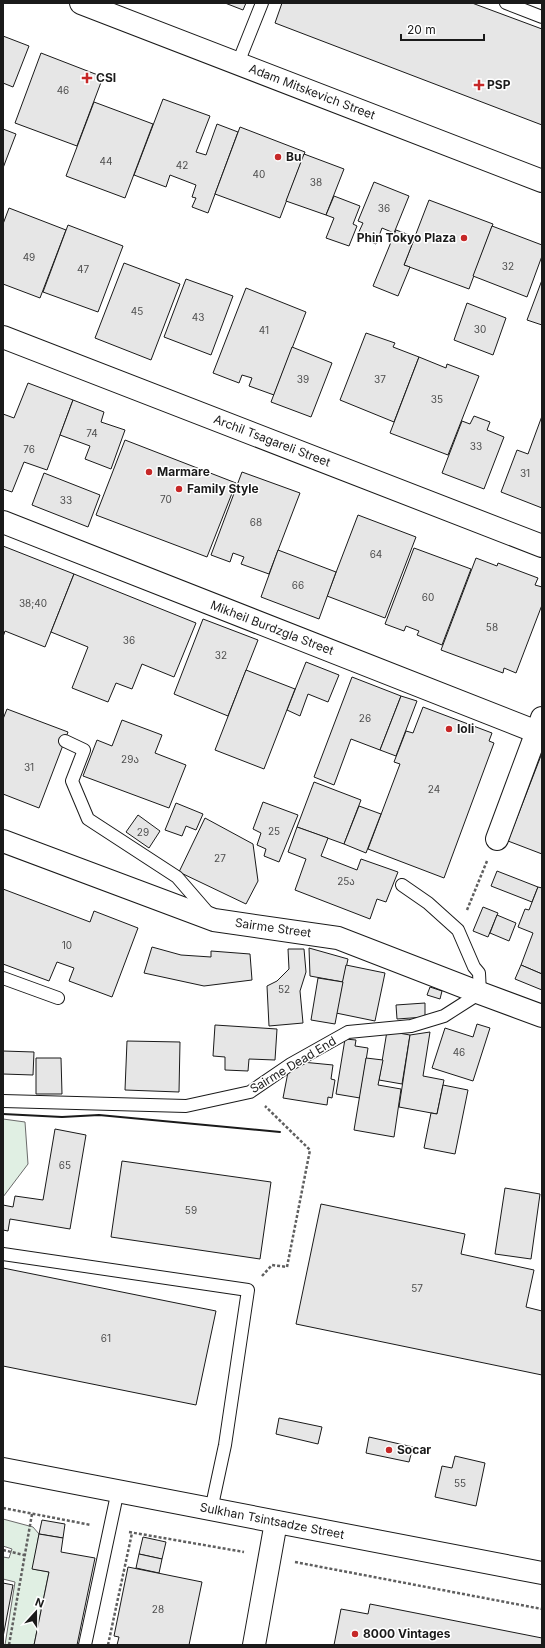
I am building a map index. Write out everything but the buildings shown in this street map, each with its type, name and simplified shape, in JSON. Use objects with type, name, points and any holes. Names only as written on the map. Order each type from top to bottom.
[{"type":"street","name":"Adam Mitskevich Street","points":[[81,3],[542,181]]},
{"type":"street","name":"Archil Tsagareli Street","points":[[3,337],[542,546]]},
{"type":"street","name":"Mikheil Burdzgla Street","points":[[3,522],[540,728]]},
{"type":"street","points":[[497,839],[540,728]]},
{"type":"street","name":"Sairme Street","points":[[3,841],[214,920],[338,938],[542,1016]]},
{"type":"street","name":"Sulkhan Tsintsadze Street","points":[[3,1469],[542,1573]]},
{"type":"street","points":[[254,1645],[276,1522]]},
{"type":"lane","points":[[238,64],[262,3]]},
{"type":"lane","points":[[506,3],[542,17]]},
{"type":"lane","points":[[65,741],[84,750],[72,781],[88,819],[177,877],[214,920]]},
{"type":"lane","points":[[402,885],[428,903],[458,930],[474,967],[479,973],[480,993]]},
{"type":"lane","points":[[3,978],[58,998]]},
{"type":"lane","name":"Sairme Dead End","points":[[3,1101],[186,1106],[250,1092],[291,1064],[348,1032],[411,1026],[444,1016],[480,993]]},
{"type":"lane","points":[[3,1254],[248,1290],[225,1445],[211,1510]]},
{"type":"lane","points":[[85,1645],[118,1490]]},
{"type":"path","points":[[458,930],[497,839]]},
{"type":"path","points":[[250,1092],[310,1150],[287,1267],[272,1265]]},
{"type":"path","points":[[3,1508],[245,1553]]},
{"type":"path","points":[[9,1645],[32,1514]]},
{"type":"path","points":[[108,1645],[132,1533]]},
{"type":"path","points":[[3,1550],[24,1555]]},
{"type":"path","points":[[294,1561],[542,1609]]},
{"type":"green space","points":[[3,1119],[25,1122],[28,1164],[3,1197]]},
{"type":"green space","points":[[3,1519],[33,1527],[39,1534],[33,1569],[49,1572],[34,1645],[5,1645],[15,1582],[3,1579],[3,1557],[9,1558],[12,1549],[3,1546]]},
{"type":"wall","points":[[3,1114],[62,1117],[99,1115],[280,1132]]},
{"type":"place","name":"CSI","points":[[87,78]]},
{"type":"place","name":"PSP","points":[[479,85]]},
{"type":"place","name":"Bu","points":[[278,157]]},
{"type":"place","name":"Phin Tokyo Plaza","points":[[464,238]]},
{"type":"place","name":"Marmare","points":[[149,472]]},
{"type":"place","name":"Family Style","points":[[179,489]]},
{"type":"place","name":"Ioli","points":[[449,729]]},
{"type":"place","name":"Socar","points":[[389,1450]]},
{"type":"place","name":"8000 Vintages","points":[[355,1634]]}]
